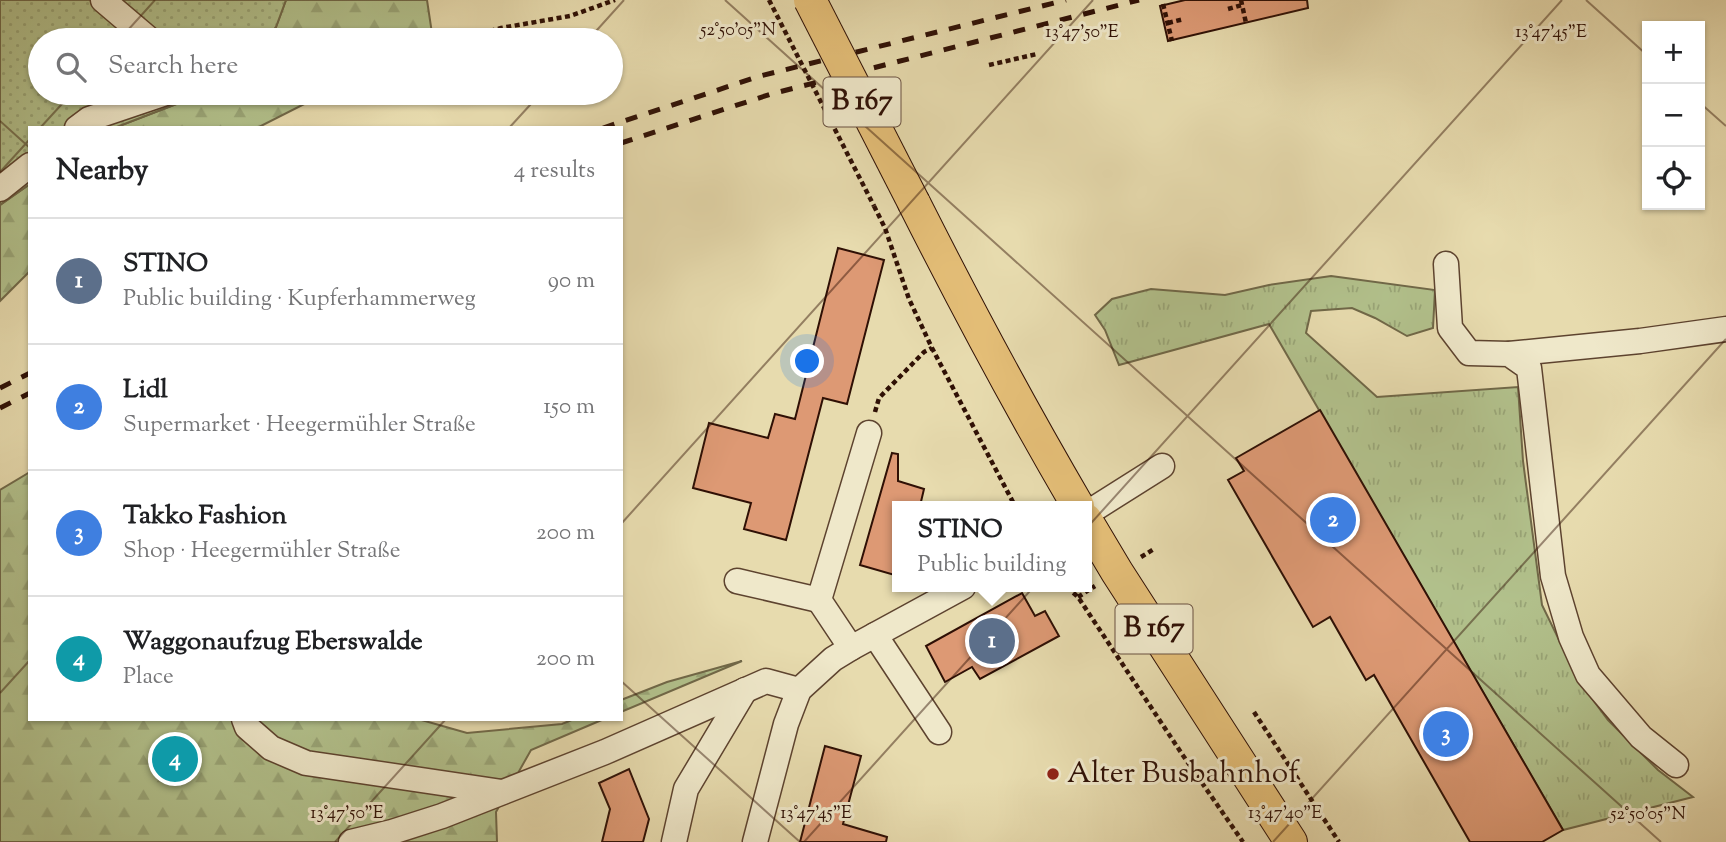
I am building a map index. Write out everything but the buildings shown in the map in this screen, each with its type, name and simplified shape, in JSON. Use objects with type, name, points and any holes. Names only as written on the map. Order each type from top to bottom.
[{"type":"main road","name":"B 167","points":[[810,0],[993,355],[1075,501]]},
{"type":"main road","name":"B 167","points":[[1092,529],[1117,572],[1291,842]]},
{"type":"street","points":[[103,0],[136,28]]},
{"type":"street","points":[[80,126],[89,119],[130,105]]},
{"type":"street","points":[[0,188],[28,167]]},
{"type":"street","points":[[1446,264],[1450,328],[1469,353],[1509,354],[1726,329]]},
{"type":"street","points":[[1509,354],[1529,368],[1553,576],[1571,637],[1588,675],[1614,707],[1641,737],[1676,765]]},
{"type":"street","points":[[819,600],[869,433]]},
{"type":"street","points":[[1092,511],[1162,466]]},
{"type":"street","points":[[737,581],[819,600],[851,648]]},
{"type":"street","points":[[755,842],[786,724],[799,690],[833,659],[954,592]]},
{"type":"street","points":[[875,635],[939,732]]},
{"type":"street","points":[[351,842],[442,816],[605,752],[766,681],[799,690]]},
{"type":"street","points":[[674,842],[686,789],[745,690]]},
{"type":"street","points":[[245,721],[247,727],[271,748],[306,763],[502,792]]},
{"type":"path","points":[[501,28],[569,16],[615,0]]},
{"type":"path","points":[[769,0],[885,228],[909,299],[932,348],[1012,501]]},
{"type":"path","points":[[1228,9],[1241,3],[1246,23]]},
{"type":"path","points":[[1163,4],[1172,41]]},
{"type":"path","points":[[1167,23],[1184,19]]},
{"type":"path","points":[[989,65],[1037,54]]},
{"type":"path","points":[[879,398],[924,352],[932,348]]},
{"type":"path","points":[[1072,592],[1244,842]]},
{"type":"path","points":[[1254,712],[1339,842]]},
{"type":"green space","points":[[0,0],[286,0],[275,28],[28,28],[28,105],[174,105],[119,126],[28,126],[28,185],[0,205]]},
{"type":"green space","points":[[286,0],[427,0],[431,28],[275,28]]},
{"type":"green space","points":[[174,105],[302,105],[261,126],[119,126]]},
{"type":"green space","points":[[28,185],[28,273],[0,301],[0,205]]},
{"type":"green space","points":[[1331,276],[1435,290],[1433,328],[1407,336],[1352,308],[1311,311],[1306,333],[1377,397],[1518,387],[1523,461],[1542,605],[1579,681],[1608,720],[1658,770],[1693,797],[1563,830],[1269,324],[1119,365],[1105,330],[1095,315],[1112,299],[1151,289],[1225,295]]},
{"type":"green space","points":[[28,473],[28,721],[425,721],[467,733],[562,724],[569,721],[599,721],[531,750],[496,812],[497,842],[0,842],[0,490]]},
{"type":"green space","points":[[742,661],[623,711],[623,699],[667,682]]},
{"type":"railway","points":[[609,126],[760,76],[1066,0]]},
{"type":"railway","points":[[623,142],[771,94],[1139,0]]},
{"type":"railway","points":[[0,388],[28,374]]},
{"type":"railway","points":[[0,408],[28,394]]},
{"type":"place","name":"Lidl","points":[[1333,520]]},
{"type":"place","name":"STINO","points":[[992,641]]},
{"type":"place","name":"Takko Fashion","points":[[1446,734]]},
{"type":"place","name":"Waggonaufzug Eberswalde","points":[[175,759]]},
{"type":"place","name":"Alter Busbahnhof","points":[[1053,774]]}]
